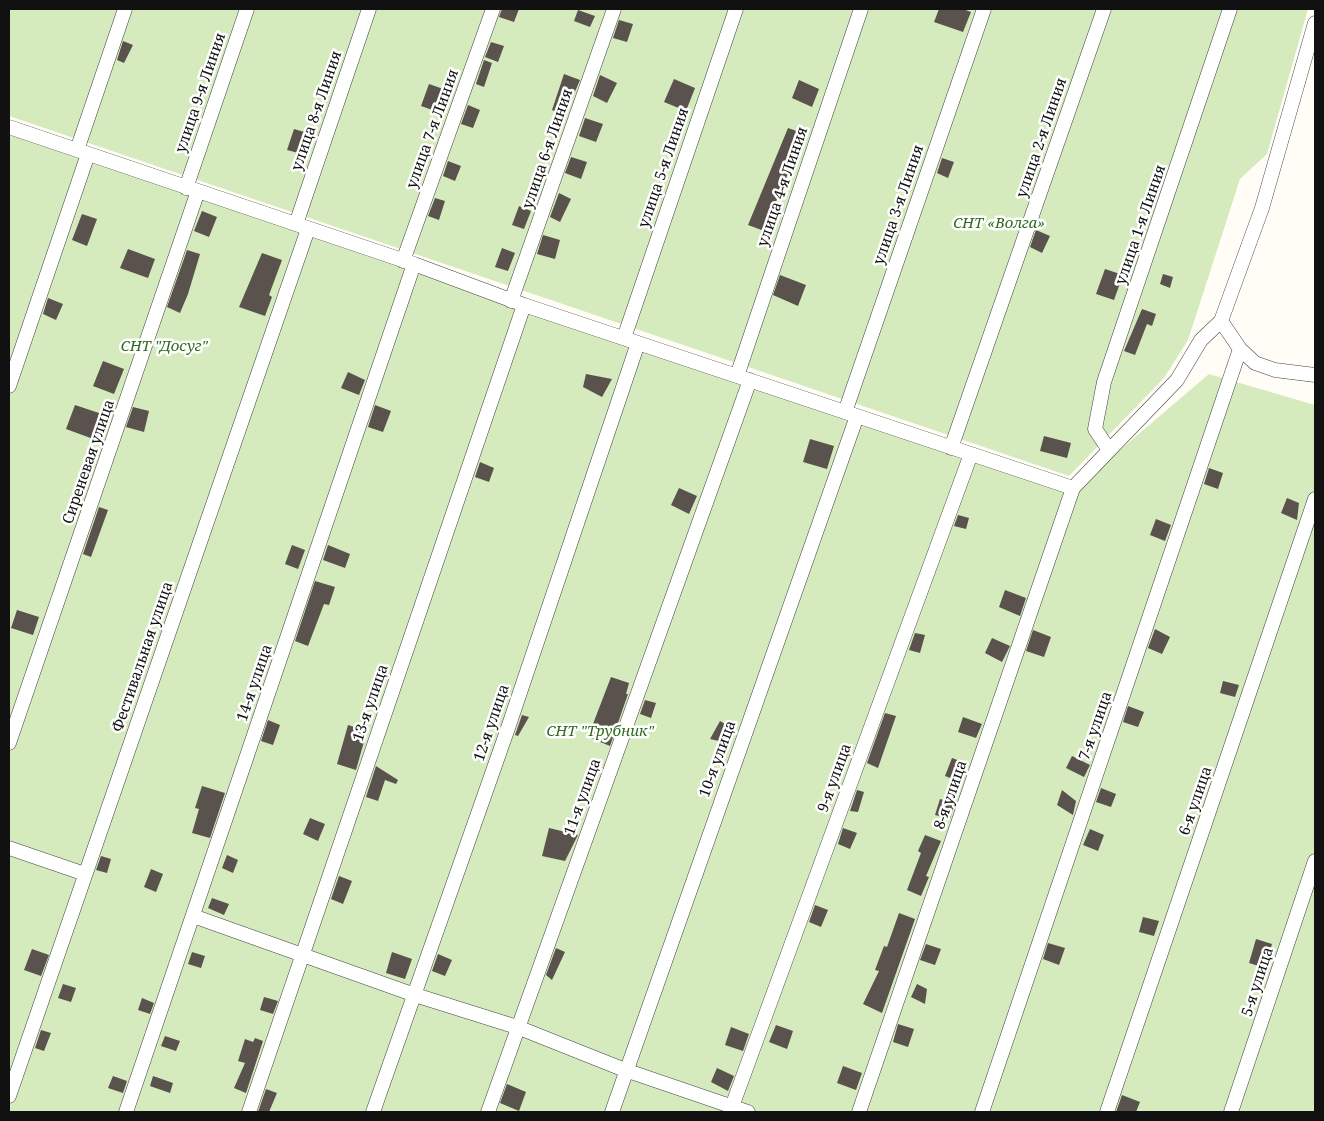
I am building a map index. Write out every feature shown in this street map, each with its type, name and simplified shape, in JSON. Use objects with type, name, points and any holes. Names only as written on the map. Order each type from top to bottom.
[{"type":"street","points":[[9,386],[125,9]]},
{"type":"street","name":"улица 9-я Линия","points":[[192,189],[247,9]]},
{"type":"street","name":"улица 8-я Линия","points":[[302,226],[369,9]]},
{"type":"street","name":"улица 7-я Линия","points":[[409,262],[493,9]]},
{"type":"street","name":"улица 6-я Линия","points":[[518,303],[614,9]]},
{"type":"street","name":"улица 5-я Линия","points":[[624,338],[736,9]]},
{"type":"street","name":"улица 4-я Линия","points":[[744,378],[860,9]]},
{"type":"street","name":"улица 3-я Линия","points":[[851,414],[984,9]]},
{"type":"street","name":"улица 2-я Линия","points":[[951,448],[1104,9]]},
{"type":"street","name":"улица 1-я Линия","points":[[1109,450],[1095,429],[1104,382],[1230,9]]},
{"type":"street","points":[[9,127],[409,262],[518,303],[1073,488],[1176,380],[1201,340],[1221,321],[1262,208],[1315,23]]},
{"type":"street","name":"Сиреневая улица","points":[[9,743],[192,189]]},
{"type":"street","name":"Фестивальная улица","points":[[9,1096],[302,226]]},
{"type":"street","name":"14-я улица","points":[[126,1112],[193,916],[409,262]]},
{"type":"street","name":"13-я улица","points":[[249,1112],[518,303]]},
{"type":"street","points":[[1221,321],[1240,349],[1256,363],[1274,370],[1315,375]]},
{"type":"street","name":"12-я улица","points":[[374,1112],[507,731],[638,343]]},
{"type":"street","name":"7-я улица","points":[[982,1112],[1240,349]]},
{"type":"street","name":"11-я улица","points":[[488,1112],[744,378]]},
{"type":"street","name":"10-я улица","points":[[612,1112],[851,414]]},
{"type":"street","name":"9-я улица","points":[[731,1110],[971,454]]},
{"type":"street","name":"8-я улица","points":[[859,1112],[1073,488]]},
{"type":"street","name":"6-я улица","points":[[1107,1112],[1315,499]]},
{"type":"street","points":[[9,848],[85,874]]},
{"type":"street","name":"5-я улица","points":[[1231,1112],[1315,861]]},
{"type":"street","points":[[193,916],[415,995],[517,1027],[731,1110],[748,1112]]},
{"type":"green space","name":"СНТ «Волга»","points":[[9,9],[1308,9],[1267,154],[1240,179],[1188,340],[1164,378],[1069,476],[9,116]]},
{"type":"green space","name":"СНТ \"Трубник\"","points":[[9,131],[1072,491],[1209,374],[1315,405],[1315,1112],[9,1112]]},
{"type":"building","points":[[502,9],[519,9],[514,22],[499,17]]},
{"type":"building","points":[[939,9],[963,9],[971,12],[963,32],[934,22]]},
{"type":"building","points":[[578,10],[595,16],[590,27],[574,21]]},
{"type":"building","points":[[619,20],[633,24],[627,42],[613,38]]},
{"type":"building","points":[[123,41],[133,45],[124,63],[117,60]]},
{"type":"building","points":[[491,42],[504,46],[498,62],[485,57]]},
{"type":"building","points":[[484,60],[492,63],[484,87],[476,84]]},
{"type":"building","points":[[564,74],[580,80],[565,115],[552,110]]},
{"type":"building","points":[[600,75],[617,83],[607,103],[593,96]]},
{"type":"building","points":[[674,79],[695,88],[686,111],[664,102]]},
{"type":"building","points":[[799,80],[819,89],[812,107],[792,98]]},
{"type":"building","points":[[429,84],[449,91],[441,113],[421,106]]},
{"type":"building","points":[[468,105],[480,110],[473,128],[461,124]]},
{"type":"building","points":[[585,118],[603,124],[596,142],[579,136]]},
{"type":"building","points":[[788,128],[805,134],[775,204],[767,232],[748,225]]},
{"type":"building","points":[[294,129],[308,133],[302,154],[287,150]]},
{"type":"building","points":[[571,157],[587,162],[581,179],[565,173]]},
{"type":"building","points":[[942,158],[954,162],[948,178],[937,173]]},
{"type":"building","points":[[448,161],[461,166],[455,181],[443,176]]},
{"type":"building","points":[[559,193],[571,199],[560,222],[550,217]]},
{"type":"building","points":[[435,198],[445,201],[439,220],[428,216]]},
{"type":"building","points":[[519,206],[531,211],[524,229],[512,225]]},
{"type":"building","points":[[202,211],[217,217],[209,237],[194,231]]},
{"type":"building","points":[[82,214],[97,219],[87,246],[72,240]]},
{"type":"building","points":[[1036,230],[1050,236],[1042,253],[1030,247]]},
{"type":"building","points":[[543,235],[560,240],[555,259],[537,254]]},
{"type":"building","points":[[502,248],[515,253],[508,271],[495,267]]},
{"type":"building","points":[[128,249],[155,259],[148,278],[120,268]]},
{"type":"building","points":[[187,250],[200,254],[180,313],[167,307]]},
{"type":"building","points":[[262,253],[282,260],[269,295],[272,297],[265,316],[239,307]]},
{"type":"building","points":[[1105,269],[1123,275],[1114,300],[1096,294]]},
{"type":"building","points":[[1163,274],[1173,277],[1170,288],[1160,284]]},
{"type":"building","points":[[780,275],[806,285],[798,306],[773,295]]},
{"type":"building","points":[[48,298],[63,304],[56,320],[43,314]]},
{"type":"building","points":[[1142,309],[1156,314],[1152,326],[1147,324],[1135,355],[1124,351]]},
{"type":"building","points":[[103,361],[124,369],[114,394],[93,386]]},
{"type":"building","points":[[348,372],[365,380],[359,395],[341,388]]},
{"type":"building","points":[[586,374],[612,379],[602,397],[583,387]]},
{"type":"building","points":[[75,405],[105,415],[96,440],[66,429]]},
{"type":"building","points":[[375,405],[391,411],[383,432],[368,427]]},
{"type":"building","points":[[133,407],[149,411],[144,432],[126,427]]},
{"type":"building","points":[[1044,436],[1071,443],[1067,458],[1040,451]]},
{"type":"building","points":[[810,439],[834,446],[827,469],[803,462]]},
{"type":"building","points":[[480,462],[494,468],[489,482],[475,477]]},
{"type":"building","points":[[1209,468],[1223,473],[1218,489],[1204,484]]},
{"type":"building","points":[[679,488],[697,496],[689,514],[671,505]]},
{"type":"building","points":[[1287,498],[1299,503],[1297,520],[1281,513]]},
{"type":"building","points":[[99,507],[108,510],[91,557],[83,554]]},
{"type":"building","points":[[958,515],[969,518],[966,529],[954,526]]},
{"type":"building","points":[[1156,519],[1171,525],[1165,541],[1150,535]]},
{"type":"building","points":[[292,545],[305,550],[298,569],[285,564]]},
{"type":"building","points":[[328,545],[350,554],[345,568],[323,560]]},
{"type":"building","points":[[315,581],[335,587],[329,605],[324,604],[308,646],[295,641]]},
{"type":"building","points":[[1005,590],[1026,598],[1020,616],[999,607]]},
{"type":"building","points":[[17,610],[39,617],[33,635],[11,628]]},
{"type":"building","points":[[1155,629],[1170,637],[1162,654],[1148,648]]},
{"type":"building","points":[[1033,630],[1051,637],[1044,657],[1026,651]]},
{"type":"building","points":[[915,633],[925,635],[920,653],[909,650]]},
{"type":"building","points":[[992,638],[1010,646],[1002,662],[985,653]]},
{"type":"building","points":[[611,677],[629,683],[626,694],[628,694],[610,746],[588,737]]},
{"type":"building","points":[[1223,681],[1239,685],[1235,697],[1220,693]]},
{"type":"building","points":[[645,700],[656,703],[651,718],[640,714]]},
{"type":"building","points":[[1128,706],[1144,712],[1138,727],[1123,722]]},
{"type":"building","points":[[885,713],[896,716],[878,768],[867,763]]},
{"type":"building","points":[[522,715],[529,717],[518,736],[515,735]]},
{"type":"building","points":[[963,717],[982,724],[976,738],[958,732]]},
{"type":"building","points":[[268,720],[280,725],[273,745],[261,741]]},
{"type":"building","points":[[720,721],[732,728],[728,743],[710,739]]},
{"type":"building","points":[[348,725],[367,731],[356,770],[337,764]]},
{"type":"building","points":[[1072,756],[1090,765],[1084,777],[1066,768]]},
{"type":"building","points":[[952,758],[968,764],[961,782],[945,776]]},
{"type":"building","points":[[376,766],[398,780],[396,784],[385,780],[378,801],[366,797]]},
{"type":"building","points":[[202,786],[225,793],[210,838],[192,833],[199,809],[195,808]]},
{"type":"building","points":[[1101,788],[1116,794],[1111,807],[1096,802]]},
{"type":"building","points":[[857,790],[864,792],[858,812],[850,811]]},
{"type":"building","points":[[1062,790],[1076,801],[1073,815],[1057,805]]},
{"type":"building","points":[[940,799],[955,803],[950,819],[935,815]]},
{"type":"building","points":[[310,818],[325,824],[318,841],[303,834]]},
{"type":"building","points":[[549,828],[578,835],[565,861],[542,856]]},
{"type":"building","points":[[843,828],[857,833],[850,849],[838,844]]},
{"type":"building","points":[[1090,829],[1104,835],[1098,851],[1083,845]]},
{"type":"building","points":[[925,835],[941,841],[926,876],[929,877],[921,896],[907,890],[921,853],[918,851]]},
{"type":"building","points":[[227,855],[238,860],[233,873],[222,868]]},
{"type":"building","points":[[101,856],[111,859],[107,873],[96,870]]},
{"type":"building","points":[[151,869],[163,874],[156,892],[144,887]]},
{"type":"building","points":[[339,876],[352,881],[343,904],[331,899]]},
{"type":"building","points":[[212,898],[229,904],[224,915],[208,908]]},
{"type":"building","points":[[815,905],[828,910],[821,927],[809,922]]},
{"type":"building","points":[[899,913],[915,919],[882,1013],[863,1004],[879,971],[875,970],[884,946],[887,947]]},
{"type":"building","points":[[1143,917],[1159,921],[1154,936],[1139,932]]},
{"type":"building","points":[[1256,939],[1272,944],[1265,968],[1249,963]]},
{"type":"building","points":[[1048,943],[1065,948],[1059,965],[1043,959]]},
{"type":"building","points":[[926,944],[941,949],[935,965],[920,960]]},
{"type":"building","points":[[556,948],[565,952],[552,980],[546,975]]},
{"type":"building","points":[[32,949],[49,955],[41,976],[24,970]]},
{"type":"building","points":[[192,952],[205,956],[201,968],[188,964]]},
{"type":"building","points":[[392,952],[412,959],[405,979],[386,973]]},
{"type":"building","points":[[438,954],[452,960],[445,976],[432,971]]},
{"type":"building","points":[[63,984],[76,988],[71,1002],[58,998]]},
{"type":"building","points":[[917,984],[927,989],[925,1004],[911,997]]},
{"type":"building","points":[[264,997],[278,1001],[273,1014],[260,1010]]},
{"type":"building","points":[[142,998],[154,1003],[150,1014],[138,1010]]},
{"type":"building","points":[[898,1024],[914,1029],[908,1047],[893,1042]]},
{"type":"building","points":[[776,1025],[793,1031],[787,1049],[769,1042]]},
{"type":"building","points":[[731,1027],[749,1034],[743,1051],[725,1045]]},
{"type":"building","points":[[41,1030],[51,1033],[44,1051],[35,1048]]},
{"type":"building","points":[[165,1036],[180,1041],[176,1051],[161,1046]]},
{"type":"building","points":[[255,1038],[263,1041],[246,1093],[234,1088],[245,1063],[238,1061],[245,1039],[253,1042]]},
{"type":"building","points":[[843,1066],[862,1073],[856,1090],[837,1083]]},
{"type":"building","points":[[717,1068],[734,1076],[728,1091],[711,1082]]},
{"type":"building","points":[[113,1076],[127,1081],[123,1093],[108,1088]]},
{"type":"building","points":[[153,1076],[173,1083],[170,1093],[150,1086]]},
{"type":"building","points":[[507,1084],[526,1092],[519,1111],[500,1103]]},
{"type":"building","points":[[266,1089],[277,1093],[269,1112],[258,1112]]},
{"type":"building","points":[[1122,1095],[1140,1102],[1136,1112],[1116,1112]]},
{"type":"park label","name":"СНТ \"Досуг\"","points":[[164,347]]}]
